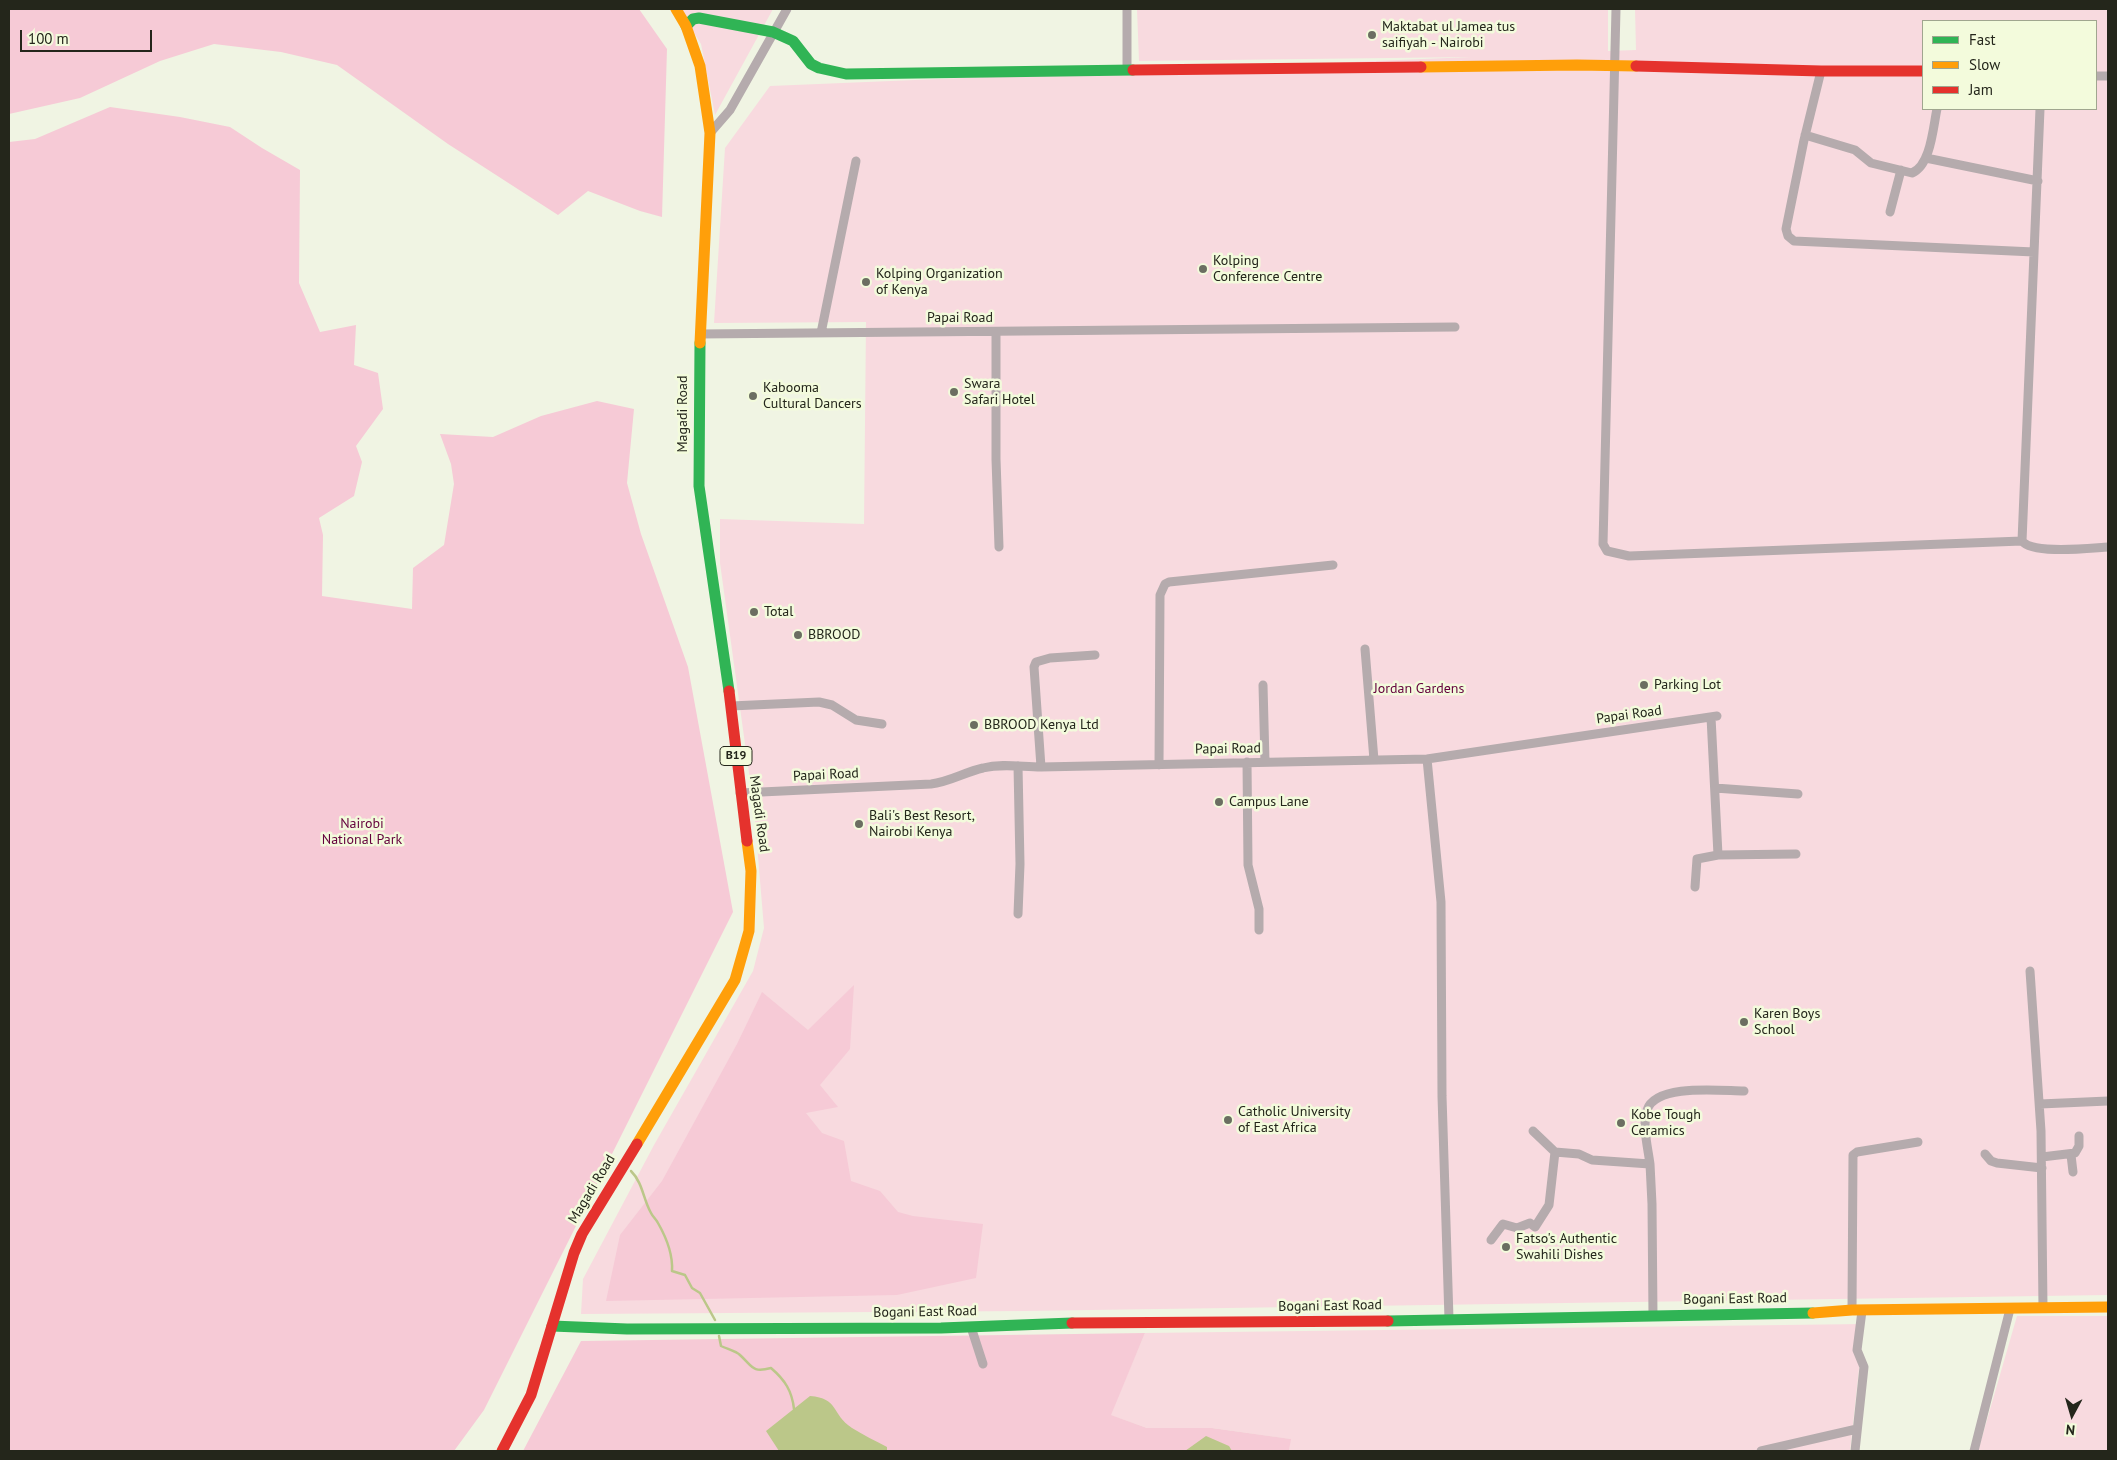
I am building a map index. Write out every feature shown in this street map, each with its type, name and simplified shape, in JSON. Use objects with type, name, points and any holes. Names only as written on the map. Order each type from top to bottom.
[{"type":"main road","name":"Magadi Road","points":[[502,1451],[531,1394],[574,1253],[582,1234],[723,1002],[741,963],[749,931],[751,871],[740,793],[731,706],[699,486],[700,334],[710,133],[700,66],[686,26],[676,9]]},
{"type":"main road","points":[[686,26],[693,19],[699,18],[773,32],[793,42],[812,64],[819,68],[846,74],[1616,65],[1821,71],[1922,71]]},
{"type":"main road","name":"Bogani East Road","points":[[552,1326],[627,1329],[971,1327],[1050,1323],[1358,1321],[2108,1307]]},
{"type":"street","points":[[710,133],[730,110],[787,9]]},
{"type":"street","points":[[1127,9],[1127,70]]},
{"type":"street","points":[[1616,9],[1602,544],[1607,551],[1629,556],[2022,541],[2027,546],[2039,549],[2108,547]]},
{"type":"street","points":[[1821,71],[1805,135],[1786,229],[1788,236],[1794,241],[2034,252]]},
{"type":"street","points":[[1805,135],[1855,150],[1871,163],[1912,173],[1918,170],[1926,158],[1937,110]]},
{"type":"street","points":[[2022,541],[2040,110]]},
{"type":"street","points":[[1926,158],[2038,181]]},
{"type":"street","points":[[822,333],[856,161]]},
{"type":"street","points":[[1890,212],[1901,170]]},
{"type":"street","name":"Papai Road","points":[[700,334],[1455,327]]},
{"type":"street","points":[[996,332],[996,459],[999,547]]},
{"type":"street","points":[[1159,765],[1160,594],[1165,584],[1332,565]]},
{"type":"street","points":[[1365,649],[1374,760]]},
{"type":"street","points":[[1041,767],[1034,667],[1036,662],[1044,659],[1095,655]]},
{"type":"street","points":[[1263,685],[1265,762]]},
{"type":"street","points":[[731,706],[819,702],[832,705],[856,720],[882,724]]},
{"type":"street","name":"Papai Road","points":[[740,793],[931,784],[940,783],[984,767],[1426,759],[1714,716],[1715,788]]},
{"type":"street","points":[[1426,759],[1441,902],[1442,1096],[1448,1319]]},
{"type":"street","points":[[1247,762],[1248,866],[1259,909],[1260,930]]},
{"type":"street","points":[[1018,766],[1020,864],[1018,914]]},
{"type":"street","points":[[1718,855],[1715,788],[1798,794]]},
{"type":"street","points":[[1695,887],[1697,859],[1718,855],[1796,854]]},
{"type":"street","points":[[2030,971],[2040,1104],[2043,1308]]},
{"type":"street","points":[[1654,1316],[1650,1164],[1646,1118],[1648,1108],[1666,1094],[1683,1090],[1744,1091]]},
{"type":"street","points":[[2040,1104],[2108,1101]]},
{"type":"street","points":[[1533,1131],[1555,1152],[1579,1154],[1592,1160],[1650,1164]]},
{"type":"street","points":[[2042,1158],[2071,1155],[2078,1151],[2079,1136]]},
{"type":"street","points":[[1855,1451],[1864,1368],[1856,1350],[1857,1311],[1852,1155],[1857,1152],[1918,1142]]},
{"type":"street","points":[[1491,1240],[1502,1224],[1517,1228],[1530,1223],[1535,1227],[1546,1213],[1549,1205],[1555,1152]]},
{"type":"street","points":[[1985,1154],[1991,1161],[1997,1163],[2042,1168]]},
{"type":"street","points":[[2071,1155],[2073,1172]]},
{"type":"street","points":[[1974,1451],[2010,1309]]},
{"type":"street","points":[[971,1327],[983,1364]]},
{"type":"street","points":[[1761,1451],[1857,1429]]},
{"type":"green space","points":[[9,9],[639,9],[667,49],[662,217],[640,211],[588,191],[558,215],[448,144],[337,65],[281,52],[214,44],[160,61],[80,98],[9,114]]},
{"type":"green space","points":[[679,9],[773,9],[715,115],[701,44]]},
{"type":"green space","name":"Jordan Gardens","points":[[1137,9],[1608,9],[1608,51],[1636,50],[1635,9],[2108,9],[2108,1295],[1024,1311],[581,1314],[583,1279],[654,1145],[753,971],[764,928],[754,809],[720,563],[720,519],[864,524],[866,322],[714,323],[725,148],[770,86],[1471,57],[1139,61]]},
{"type":"green space","name":"Nairobi National Park","points":[[110,107],[180,117],[230,127],[300,170],[299,283],[320,332],[356,325],[354,365],[378,373],[383,409],[356,446],[362,462],[354,496],[319,518],[323,535],[322,596],[412,609],[413,568],[444,545],[454,484],[451,464],[440,434],[493,437],[541,416],[597,401],[634,409],[627,483],[641,534],[688,667],[733,912],[484,1410],[454,1451],[9,1451],[9,142],[35,139]]},
{"type":"green space","points":[[854,985],[850,1049],[820,1085],[838,1107],[806,1113],[822,1133],[844,1141],[851,1181],[880,1191],[898,1212],[913,1216],[983,1224],[976,1278],[897,1295],[606,1301],[620,1235],[662,1181],[737,1044],[762,992],[808,1030]]},
{"type":"green space","points":[[2017,1316],[2108,1316],[2108,1451],[1978,1451]]},
{"type":"green space","points":[[1864,1324],[1850,1451],[1289,1451],[1290,1439],[1212,1428],[1147,1428],[1110,1415],[1145,1333]]},
{"type":"green space","points":[[1145,1333],[1111,1415],[1147,1428],[1212,1428],[1291,1439],[1289,1451],[523,1451],[581,1341]]},
{"type":"shaded area","points":[[810,1396],[826,1400],[845,1423],[887,1447],[887,1451],[779,1451],[766,1431]]},
{"type":"shaded area","points":[[1206,1436],[1229,1446],[1232,1451],[1185,1451]]},
{"type":"waterway","points":[[631,1171],[638,1181],[648,1208],[666,1240],[670,1252],[672,1271],[685,1275],[692,1288],[700,1293],[715,1320]]},
{"type":"waterway","points":[[719,1336],[721,1346],[734,1351],[753,1368],[760,1370],[771,1368],[776,1372],[790,1391],[794,1409]]},
{"type":"traffic: fast","points":[[686,26],[693,19],[699,18],[773,32],[793,41],[811,64],[819,68],[846,74],[1133,70]]},
{"type":"traffic: fast","points":[[700,343],[699,486],[729,691]]},
{"type":"traffic: fast","points":[[1388,1321],[1813,1313]]},
{"type":"traffic: fast","points":[[552,1326],[627,1329],[941,1328],[1072,1323]]},
{"type":"traffic: slow","points":[[676,9],[686,26],[700,66],[710,133],[700,343]]},
{"type":"traffic: slow","points":[[1421,67],[1636,66]]},
{"type":"traffic: slow","points":[[637,1144],[735,980],[749,931],[751,871],[747,841]]},
{"type":"traffic: slow","points":[[1813,1313],[1852,1310],[2108,1307]]},
{"type":"traffic: jam","points":[[1636,66],[1821,71],[1922,71]]},
{"type":"traffic: jam","points":[[1133,70],[1421,67]]},
{"type":"traffic: jam","points":[[729,691],[747,841]]},
{"type":"traffic: jam","points":[[502,1451],[531,1395],[574,1253],[582,1234],[637,1144]]},
{"type":"traffic: jam","points":[[1072,1323],[1388,1321]]},
{"type":"place","name":"Maktabat ul Jamea tus saifiyah - Nairobi","points":[[1372,35]]},
{"type":"place","name":"Kolping Conference Centre","points":[[1203,269]]},
{"type":"place","name":"Kolping Organization of Kenya","points":[[866,282]]},
{"type":"place","name":"Swara Safari Hotel","points":[[954,392]]},
{"type":"place","name":"Kabooma Cultural Dancers","points":[[753,396]]},
{"type":"place","name":"Total","points":[[754,612]]},
{"type":"place","name":"BBROOD","points":[[798,635]]},
{"type":"place","name":"Parking Lot","points":[[1644,685]]},
{"type":"place","name":"BBROOD Kenya Ltd","points":[[974,725]]},
{"type":"place","name":"Campus Lane","points":[[1219,802]]},
{"type":"place","name":"Bali's Best Resort, Nairobi Kenya","points":[[859,824]]},
{"type":"place","name":"Karen Boys School","points":[[1744,1022]]},
{"type":"place","name":"Catholic University of East Africa","points":[[1228,1120]]},
{"type":"place","name":"Kobe Tough Ceramics","points":[[1621,1123]]},
{"type":"place","name":"Fatso's Authentic Swahili Dishes","points":[[1506,1247]]}]
